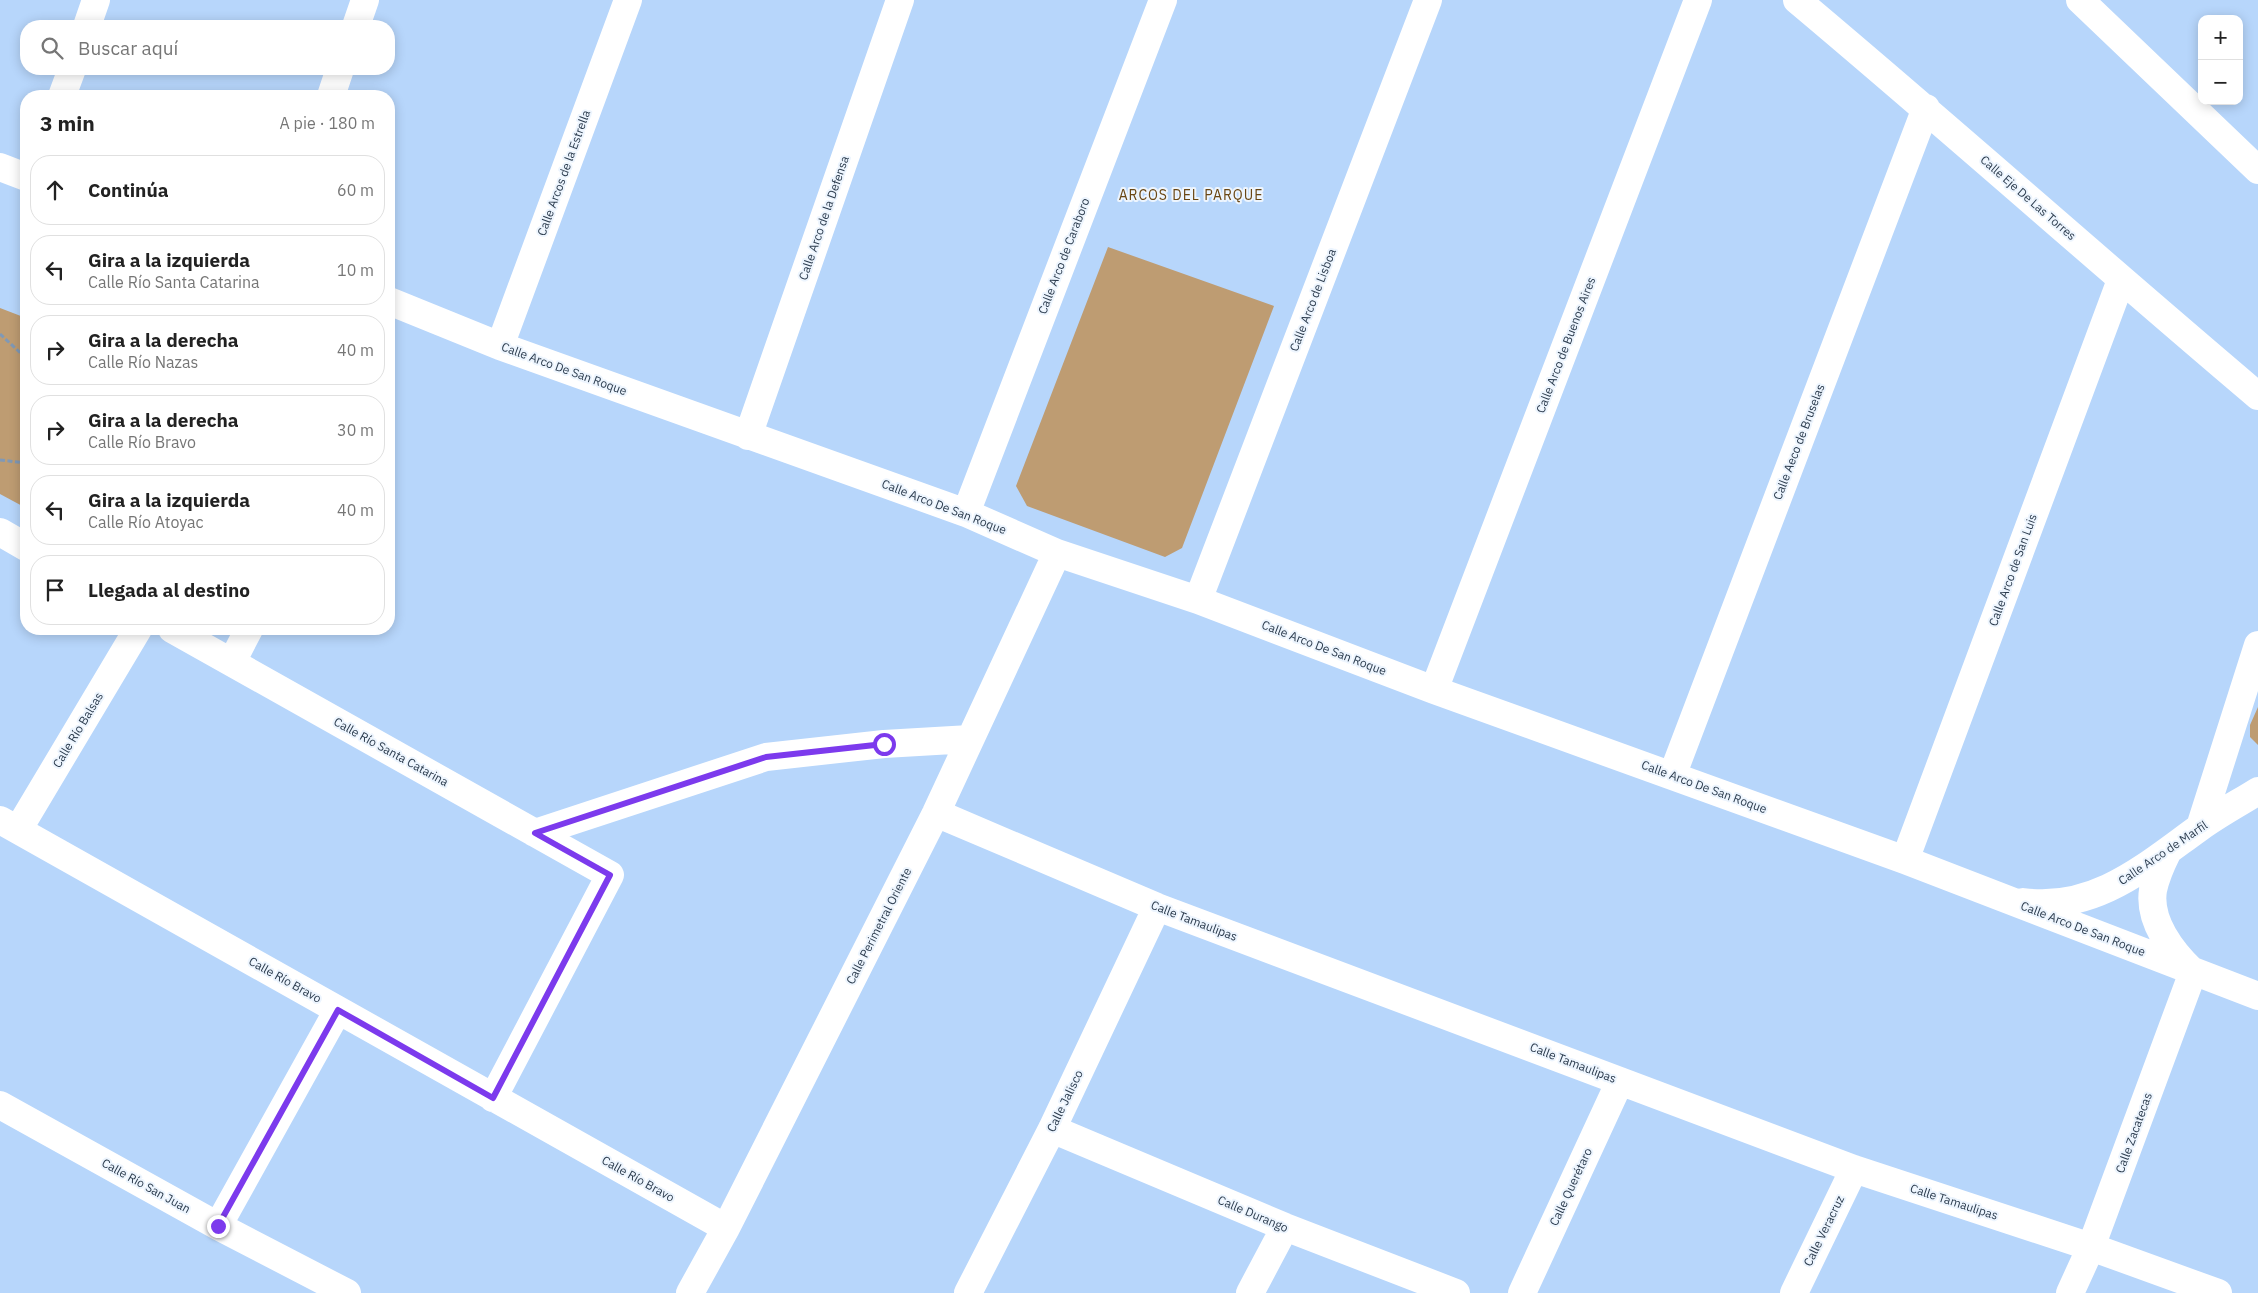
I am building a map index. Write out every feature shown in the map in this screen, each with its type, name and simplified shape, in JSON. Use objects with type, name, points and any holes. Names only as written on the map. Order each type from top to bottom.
[{"type":"street","points":[[89,20],[96,0]]},
{"type":"street","points":[[358,20],[365,0]]},
{"type":"street","name":"Calle Arcos de la Estrella","points":[[500,346],[628,0]]},
{"type":"street","name":"Calle Arco de la Defensa","points":[[748,436],[900,0]]},
{"type":"street","name":"Calle Arco de Caraboro","points":[[966,512],[1163,0]]},
{"type":"street","name":"Calle Arco de Lisboa","points":[[1198,600],[1428,0]]},
{"type":"street","name":"Calle Arco de Buenos Aires","points":[[1434,690],[1698,0]]},
{"type":"street","name":"Calle Eje De Las Torres","points":[[1797,0],[1926,108],[2121,280],[2258,396]]},
{"type":"street","points":[[2080,0],[2258,170]]},
{"type":"street","points":[[64,90],[70,75]]},
{"type":"street","points":[[332,90],[338,75]]},
{"type":"street","name":"Calle Aeco de Bruselas","points":[[1672,776],[1926,108]]},
{"type":"street","points":[[0,168],[20,175]]},
{"type":"street","name":"Calle Arco de San Luis","points":[[1905,860],[2121,280]]},
{"type":"street","name":"Calle Arco De San Roque","points":[[395,303],[500,346],[748,436],[966,512],[1057,553],[1198,600],[1434,690],[1905,860],[2258,996]]},
{"type":"street","points":[[0,532],[20,543]]},
{"type":"street","name":"Calle Perimetral Oriente","points":[[690,1293],[726,1228],[936,813],[1057,553]]},
{"type":"street","name":"Calle Río Balsas","points":[[9,825],[134,635]]},
{"type":"street","name":"Calle Río Santa Catarina","points":[[183,635],[610,875],[493,1098]]},
{"type":"street","points":[[232,662],[246,635]]},
{"type":"street","points":[[2200,827],[2258,645]]},
{"type":"street","points":[[535,833],[766,757],[884,744],[970,739]]},
{"type":"street","name":"Calle Arco de Marfil","points":[[2003,899],[2031,903],[2079,898],[2104,891],[2132,877],[2200,827],[2258,791]]},
{"type":"street","name":"Calle Tamaulipas","points":[[936,813],[1157,907],[1854,1169],[2091,1248],[2218,1293]]},
{"type":"street","name":"Calle Río Bravo","points":[[9,825],[726,1228]]},
{"type":"street","points":[[2167,853],[2158,870],[2153,892],[2155,914],[2167,941],[2177,956],[2193,972]]},
{"type":"street","name":"Calle Jalisco","points":[[968,1293],[1052,1129],[1157,907]]},
{"type":"street","name":"Calle Zacatecas","points":[[2070,1293],[2091,1248],[2193,972]]},
{"type":"street","points":[[218,1226],[338,1010]]},
{"type":"street","name":"Calle Querétaro","points":[[1522,1293],[1620,1081]]},
{"type":"street","name":"Calle Río San Juan","points":[[0,1105],[218,1226],[347,1293]]},
{"type":"street","name":"Calle Durango","points":[[1052,1129],[1284,1227],[1456,1293]]},
{"type":"street","name":"Calle Veracruz","points":[[1794,1293],[1854,1169]]},
{"type":"street","points":[[1250,1293],[1284,1227]]},
{"type":"path","points":[[0,334],[20,352]]},
{"type":"path","points":[[0,460],[20,462]]},
{"type":"shaded area","points":[[1108,247],[1274,306],[1182,548],[1165,557],[1027,506],[1016,486]]},
{"type":"shaded area","points":[[0,308],[20,316],[20,505],[0,494]]},
{"type":"shaded area","points":[[2258,707],[2258,745],[2250,737],[2250,725]]},
{"type":"district","name":"ARCOS DEL PARQUE","points":[[1191,195]]},
{"type":"route","points":[[218,1226],[338,1010],[493,1098],[610,875],[535,833],[766,757],[884,744]]}]
